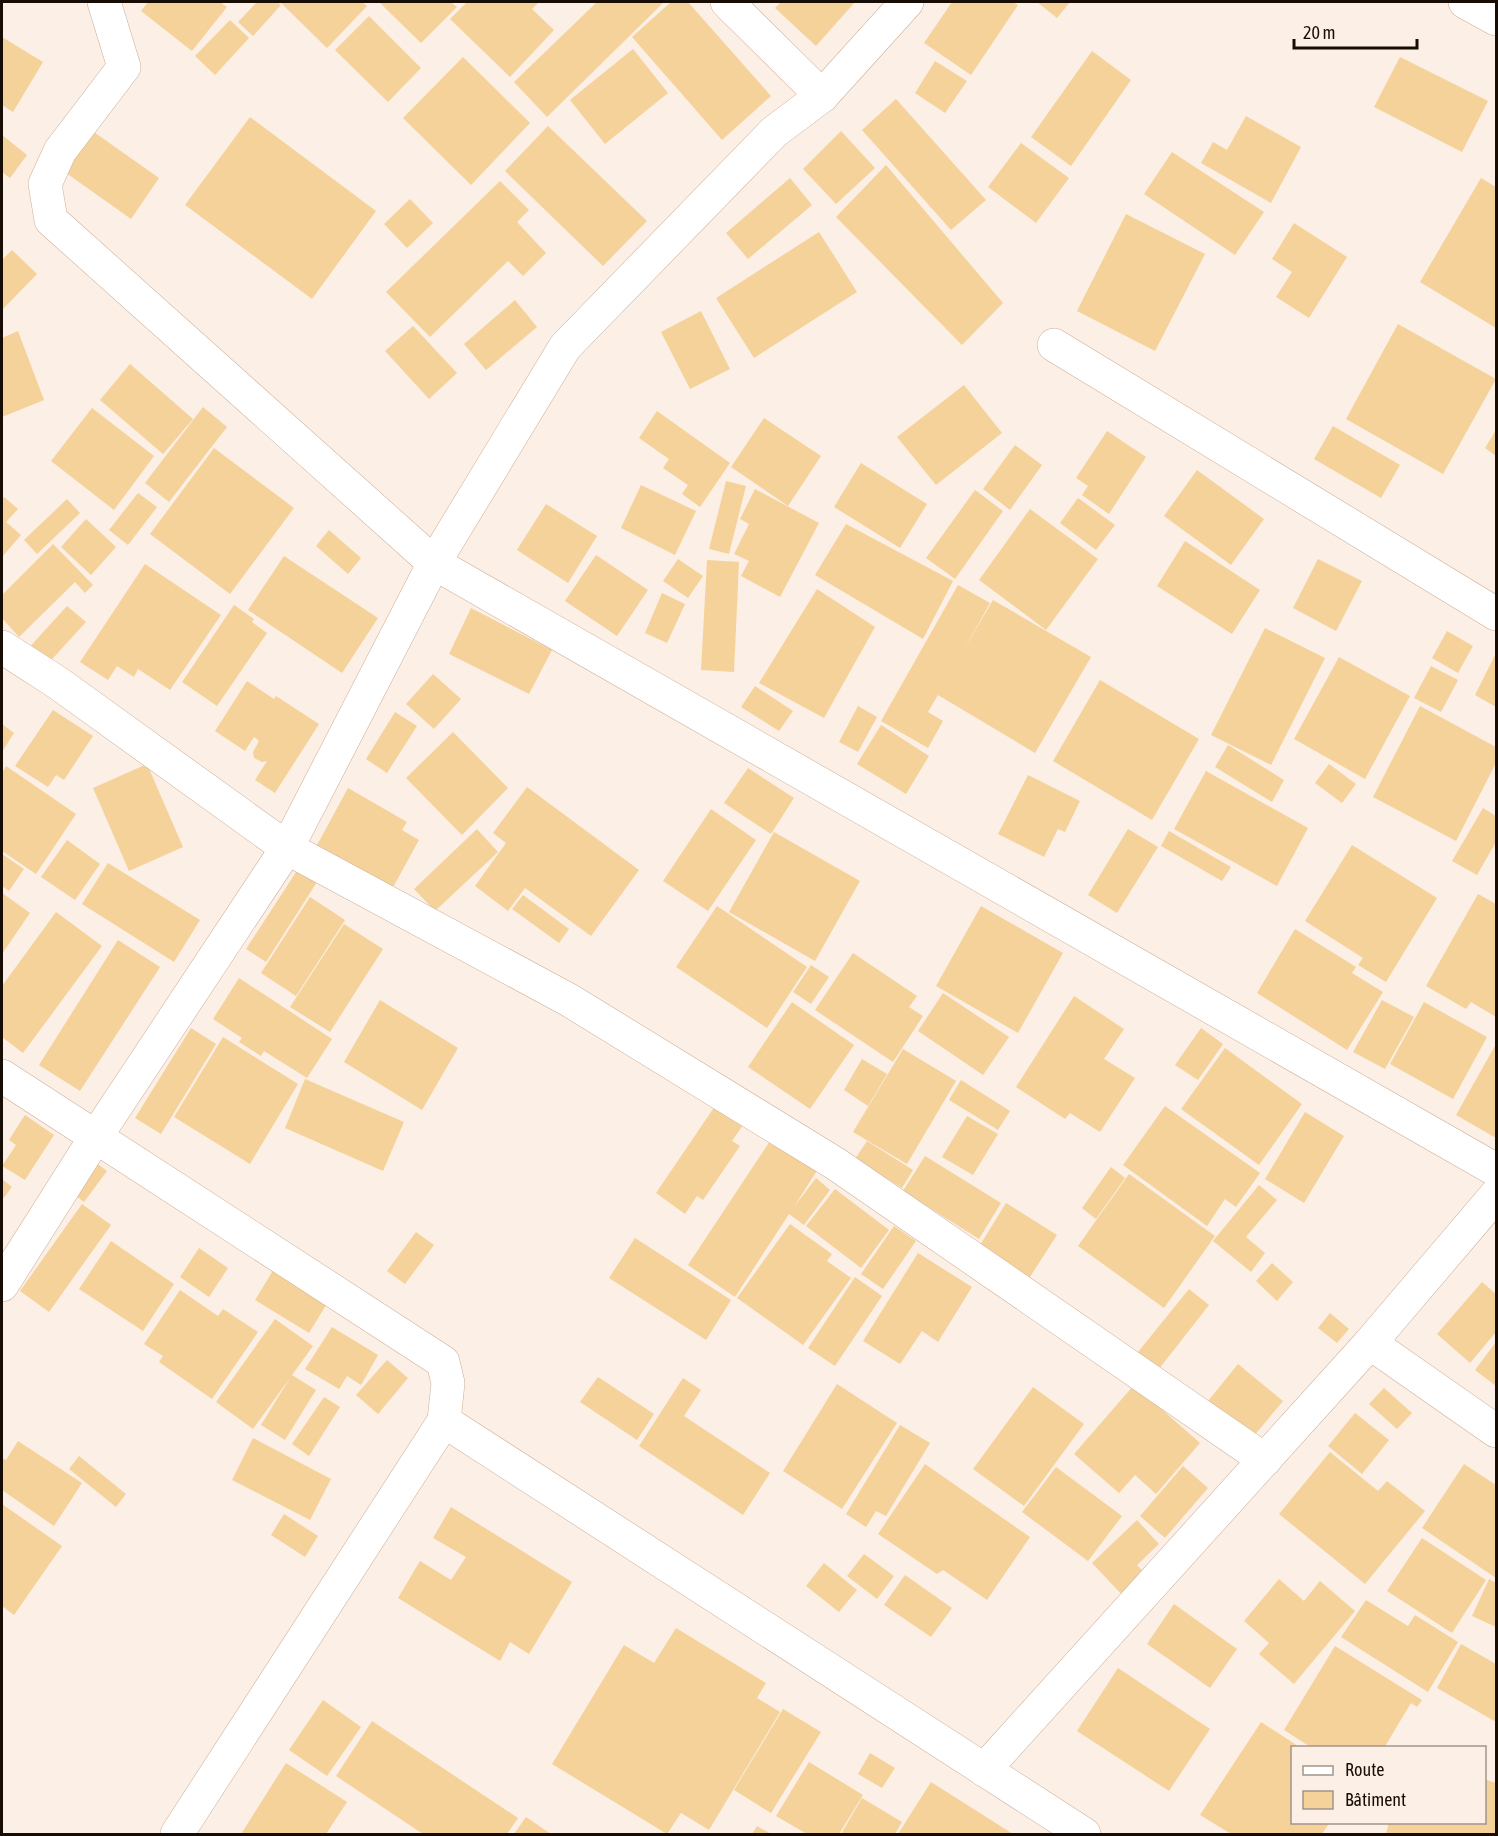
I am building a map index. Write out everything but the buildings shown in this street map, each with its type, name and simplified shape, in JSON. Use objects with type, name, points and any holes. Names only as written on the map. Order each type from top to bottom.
[{"type":"street","points":[[104,2],[124,67],[60,151],[45,184],[51,220],[434,562],[1497,1170]]},
{"type":"street","points":[[727,2],[822,96]]},
{"type":"street","points":[[2,1285],[95,1138],[287,848],[434,562],[565,348],[774,132],[822,96],[907,2]]},
{"type":"street","points":[[1465,2],[1497,19]]},
{"type":"street","points":[[1054,345],[1497,614]]},
{"type":"street","points":[[2,647],[58,682],[287,848],[568,1000],[836,1164],[1265,1460]]},
{"type":"street","points":[[2,1076],[443,1362],[448,1383],[444,1421],[177,1834]]},
{"type":"street","points":[[984,1770],[1370,1343],[1497,1195]]},
{"type":"street","points":[[1370,1343],[1497,1431]]},
{"type":"street","points":[[444,1421],[1084,1834]]}]
